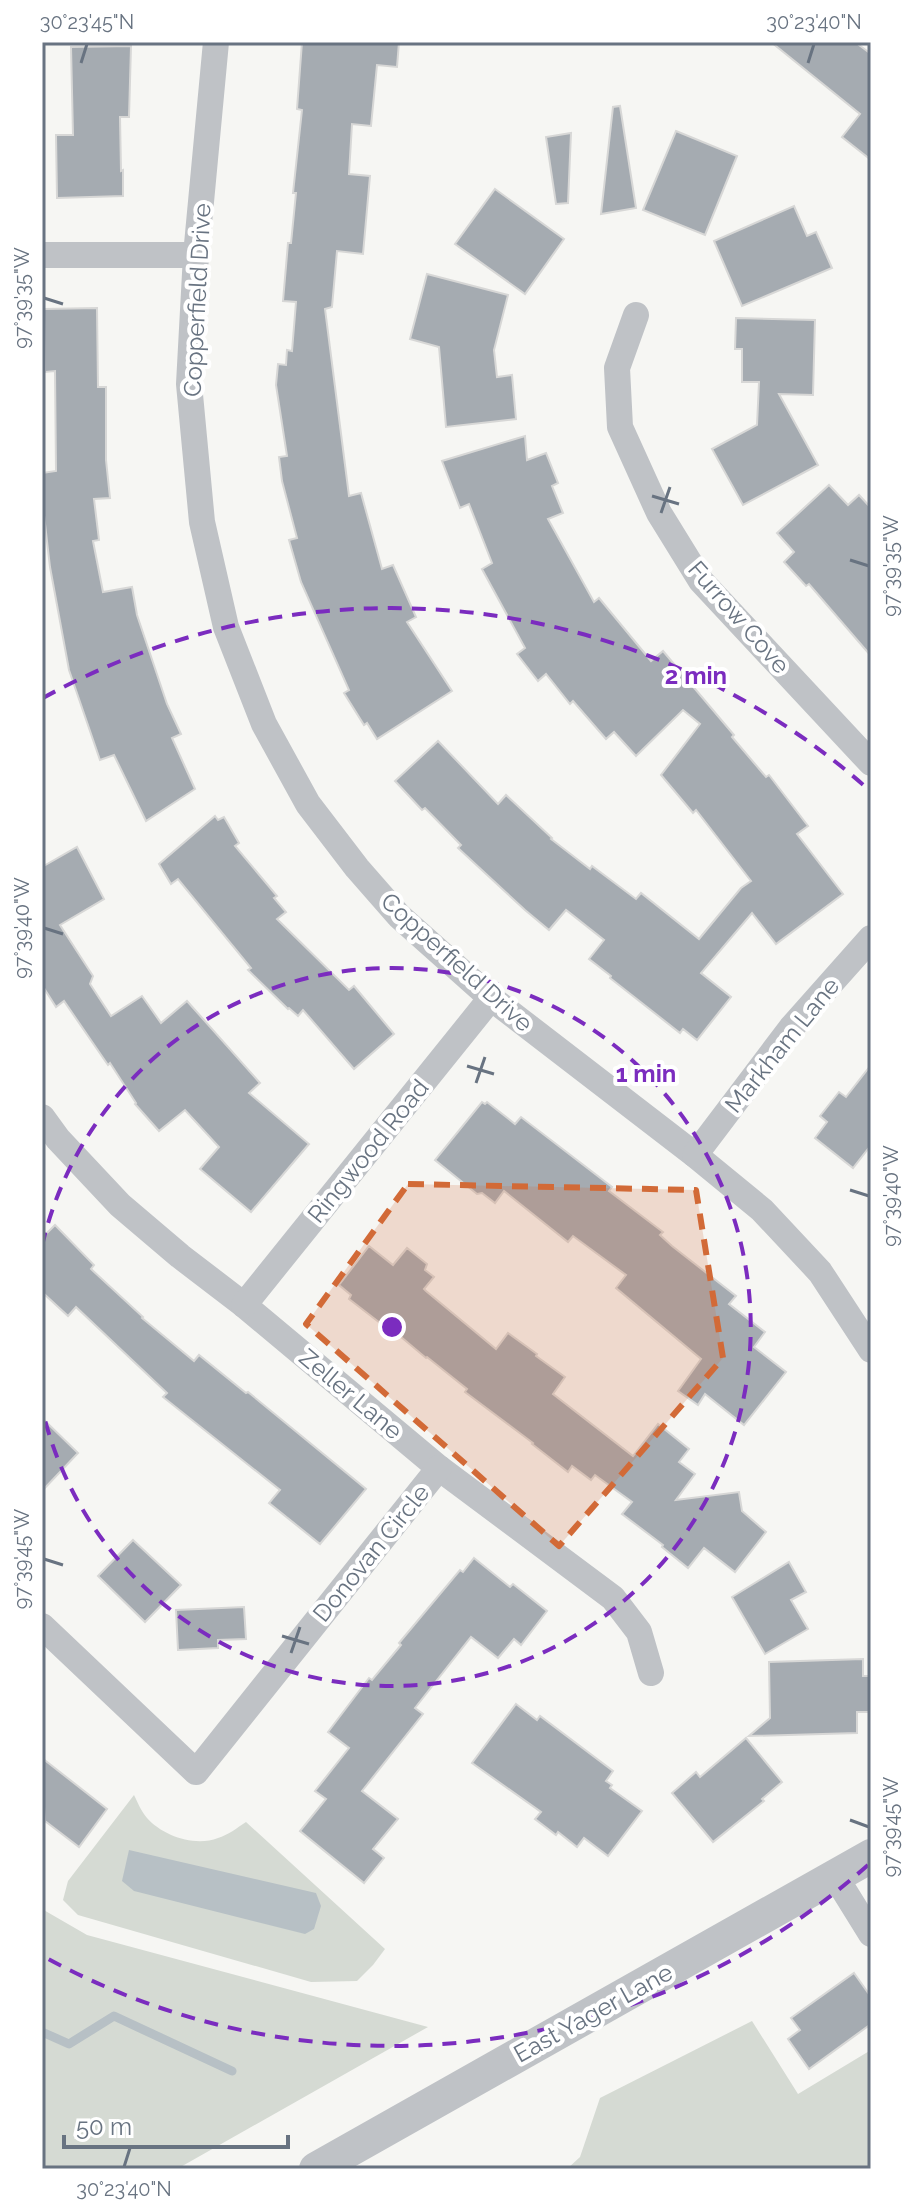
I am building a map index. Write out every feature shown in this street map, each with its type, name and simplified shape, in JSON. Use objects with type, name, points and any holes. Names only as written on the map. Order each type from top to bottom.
[{"type":"street","name":"Copperfield Drive","points":[[216,42],[196,255],[189,384],[202,522],[226,627],[264,724],[308,804],[399,916],[491,998],[762,1210],[820,1272],[871,1350]]},
{"type":"street","points":[[42,255],[196,255]]},
{"type":"street","name":"Furrow Cove","points":[[636,315],[617,368],[620,427],[659,513],[701,581],[871,763]]},
{"type":"street","name":"Markham Lane","points":[[695,1155],[791,1028],[871,938]]},
{"type":"street","name":"Ringwood Road","points":[[244,1305],[491,998]]},
{"type":"street","name":"Zeller Lane","points":[[42,1117],[58,1139],[120,1205],[180,1256],[244,1305],[439,1468],[613,1598],[639,1632],[651,1673]]},
{"type":"street","name":"Donovan Circle","points":[[42,1626],[196,1772],[439,1468]]},
{"type":"street","name":"East Yager Lane","points":[[316,2169],[871,1856]]},
{"type":"street","points":[[835,1876],[871,1934]]},
{"type":"highlighted area","points":[[408,1184],[696,1190],[723,1358],[559,1546],[306,1324]]},
{"type":"shaded area","points":[[134,1795],[147,1818],[170,1835],[180,1838],[209,1840],[225,1835],[246,1822],[385,1949],[357,1981],[311,1982],[78,1915],[63,1900],[68,1881]]},
{"type":"shaded area","points":[[129,1850],[316,1893],[321,1906],[314,1929],[305,1934],[134,1891],[122,1881]]},
{"type":"shaded area","points":[[42,1909],[87,1935],[428,2027],[177,2169],[42,2169]]},
{"type":"shaded area","points":[[752,2021],[798,2094],[871,2050],[871,2169],[567,2169],[580,2157],[600,2098]]},
{"type":"building","points":[[302,42],[399,42],[397,67],[377,65],[371,126],[352,124],[349,174],[370,176],[363,254],[337,251],[332,307],[325,309],[349,496],[361,493],[382,569],[393,565],[416,617],[407,622],[452,691],[377,739],[367,723],[364,725],[344,693],[349,690],[301,582],[289,540],[297,538],[279,457],[287,456],[276,385],[278,364],[286,365],[287,350],[292,351],[296,302],[283,301],[296,193],[293,193],[302,110],[297,109]]},
{"type":"building","points":[[771,42],[855,42],[871,54],[871,160],[842,137],[860,114]]},
{"type":"building","points":[[131,46],[129,117],[120,117],[123,196],[57,198],[56,135],[73,135],[71,47]]},
{"type":"building","points":[[620,106],[636,208],[601,214],[613,107]]},
{"type":"building","points":[[676,131],[737,156],[705,235],[643,210]]},
{"type":"building","points":[[571,133],[568,203],[556,204],[546,137]]},
{"type":"building","points":[[495,189],[564,239],[525,294],[455,244]]},
{"type":"building","points":[[794,206],[807,236],[816,232],[832,268],[742,306],[714,241]]},
{"type":"building","points":[[427,274],[508,295],[494,350],[497,377],[512,375],[516,419],[446,427],[439,347],[410,339]]},
{"type":"building","points":[[97,308],[98,387],[106,387],[106,460],[110,498],[94,499],[99,540],[93,541],[103,592],[132,587],[137,615],[167,704],[181,734],[172,738],[195,789],[146,821],[114,755],[100,760],[69,670],[50,567],[42,498],[42,473],[56,471],[55,371],[45,372],[44,309]]},
{"type":"building","points":[[736,318],[815,320],[813,395],[779,394],[818,465],[743,505],[712,449],[757,425],[759,382],[742,382],[742,349],[735,349]]},
{"type":"building","points":[[525,436],[527,460],[546,453],[558,483],[552,486],[563,513],[548,519],[594,602],[599,598],[651,661],[663,651],[766,777],[769,775],[808,826],[797,834],[843,894],[776,944],[752,913],[701,973],[731,997],[697,1040],[683,1029],[680,1033],[589,959],[604,940],[566,910],[549,930],[458,848],[461,845],[395,781],[438,741],[498,804],[506,795],[551,839],[590,869],[592,866],[636,899],[641,893],[699,939],[741,888],[751,881],[696,810],[693,813],[661,775],[700,724],[683,710],[636,756],[614,732],[606,739],[573,701],[570,704],[546,674],[538,681],[517,654],[525,648],[482,569],[492,563],[469,504],[460,508],[442,461]]},
{"type":"building","points":[[829,485],[848,505],[859,495],[871,508],[871,656],[809,584],[806,586],[784,562],[794,552],[777,533]]},
{"type":"building","points":[[215,816],[218,820],[224,817],[239,843],[235,846],[277,896],[274,898],[286,912],[277,919],[349,990],[354,986],[394,1034],[354,1069],[303,1010],[298,1016],[288,1009],[248,970],[251,968],[178,879],[171,884],[159,864]]},
{"type":"building","points":[[77,847],[104,899],[60,925],[93,976],[90,984],[111,1016],[142,996],[161,1023],[187,1001],[260,1083],[249,1093],[309,1144],[251,1212],[200,1169],[219,1147],[185,1110],[159,1131],[135,1104],[110,1063],[108,1065],[64,1001],[56,1007],[42,985],[42,867]]},
{"type":"building","points":[[871,1065],[871,1145],[853,1168],[815,1138],[827,1122],[820,1116],[839,1092],[846,1097]]},
{"type":"building","points":[[482,1102],[487,1102],[515,1124],[521,1117],[612,1187],[609,1191],[663,1232],[660,1235],[672,1246],[736,1296],[729,1304],[765,1332],[754,1347],[786,1372],[744,1425],[705,1394],[698,1405],[678,1391],[701,1359],[616,1288],[626,1275],[573,1236],[568,1242],[504,1191],[495,1203],[482,1193],[477,1194],[435,1160]]},
{"type":"building","points":[[55,1225],[94,1265],[91,1269],[142,1318],[194,1361],[199,1355],[248,1392],[366,1489],[320,1544],[269,1503],[280,1490],[163,1397],[167,1393],[76,1307],[68,1316],[42,1292],[42,1238]]},
{"type":"building","points":[[369,1246],[393,1265],[407,1248],[427,1264],[425,1270],[434,1277],[424,1289],[426,1291],[496,1349],[508,1333],[537,1354],[565,1377],[553,1394],[633,1456],[658,1424],[689,1449],[679,1462],[695,1474],[676,1500],[739,1492],[742,1511],[766,1532],[735,1572],[704,1548],[688,1568],[622,1514],[632,1502],[595,1475],[591,1480],[572,1466],[568,1472],[465,1392],[467,1389],[427,1357],[349,1299],[351,1295],[339,1285]]},
{"type":"building","points":[[42,1418],[78,1453],[42,1491]]},
{"type":"building","points":[[133,1540],[181,1585],[145,1622],[98,1576]]},
{"type":"building","points":[[474,1558],[547,1611],[521,1645],[514,1639],[498,1658],[471,1637],[415,1708],[423,1714],[362,1791],[398,1819],[373,1849],[384,1858],[364,1883],[300,1831],[326,1799],[315,1791],[349,1748],[328,1732],[369,1678],[372,1680],[460,1570],[463,1572]]},
{"type":"building","points":[[789,1562],[806,1592],[791,1600],[808,1629],[765,1654],[732,1597]]},
{"type":"building","points":[[244,1607],[246,1639],[218,1640],[218,1648],[178,1650],[176,1610]]},
{"type":"building","points":[[863,1659],[863,1676],[870,1676],[871,1712],[857,1712],[857,1733],[749,1736],[770,1718],[769,1662]]},
{"type":"building","points":[[516,1704],[537,1720],[540,1716],[613,1771],[606,1781],[612,1785],[610,1788],[642,1811],[608,1856],[584,1838],[577,1847],[558,1832],[556,1835],[535,1819],[541,1812],[472,1763]]},
{"type":"building","points":[[746,1738],[782,1782],[762,1799],[764,1801],[713,1842],[672,1793],[696,1772],[700,1777]]},
{"type":"building","points":[[42,1758],[107,1809],[79,1847],[45,1821]]},
{"type":"building","points":[[854,1973],[871,1997],[871,2024],[809,2069],[788,2039],[800,2030],[791,2018]]},
{"type":"waterway","points":[[42,2032],[69,2044],[114,2016],[232,2071]]}]
